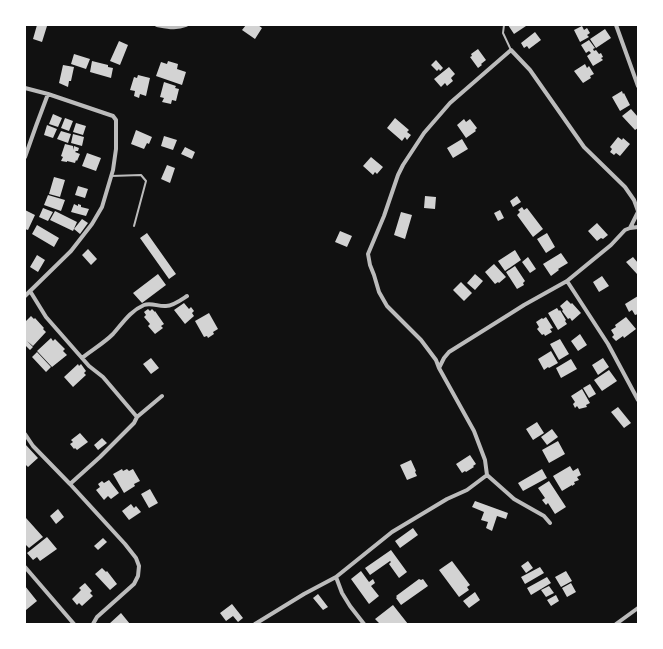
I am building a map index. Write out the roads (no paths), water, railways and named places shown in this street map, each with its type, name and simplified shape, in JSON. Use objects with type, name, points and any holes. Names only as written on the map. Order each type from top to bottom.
[{"type":"street","points":[[157,25],[172,28],[180,28],[186,25]]},
{"type":"street","points":[[616,25],[638,86]]},
{"type":"street","points":[[550,523],[544,516],[514,499],[487,475],[485,460],[474,431],[436,360],[421,340],[387,306],[379,292],[368,254],[398,175],[424,133],[450,103],[511,50],[530,70],[570,130],[634,200],[638,212],[630,228]]},
{"type":"street","points":[[25,88],[113,116],[116,120],[116,149],[102,208],[71,251],[25,296]]},
{"type":"street","points":[[25,157],[48,94]]},
{"type":"street","points":[[439,368],[449,352],[524,305],[567,281],[611,245],[625,230],[638,228]]},
{"type":"street","points":[[567,281],[608,344],[638,400]]},
{"type":"street","points":[[30,291],[46,317],[89,366],[102,377],[137,416]]},
{"type":"street","points":[[82,358],[112,336],[129,315],[146,304],[163,307],[170,306],[187,296]]},
{"type":"street","points":[[70,484],[134,423],[137,416],[162,396]]},
{"type":"street","points":[[25,434],[33,446],[125,544],[136,558],[139,566],[138,576],[134,584],[97,617],[93,624]]},
{"type":"street","points":[[256,624],[304,594],[336,577],[392,532],[447,499],[467,490],[487,475]]},
{"type":"street","points":[[25,567],[74,624]]},
{"type":"street","points":[[336,577],[342,594],[364,624]]},
{"type":"street","points":[[616,624],[638,608]]},
{"type":"lane","points":[[504,25],[503,34],[511,50]]},
{"type":"lane","points":[[111,176],[141,175],[146,180],[134,226]]}]
